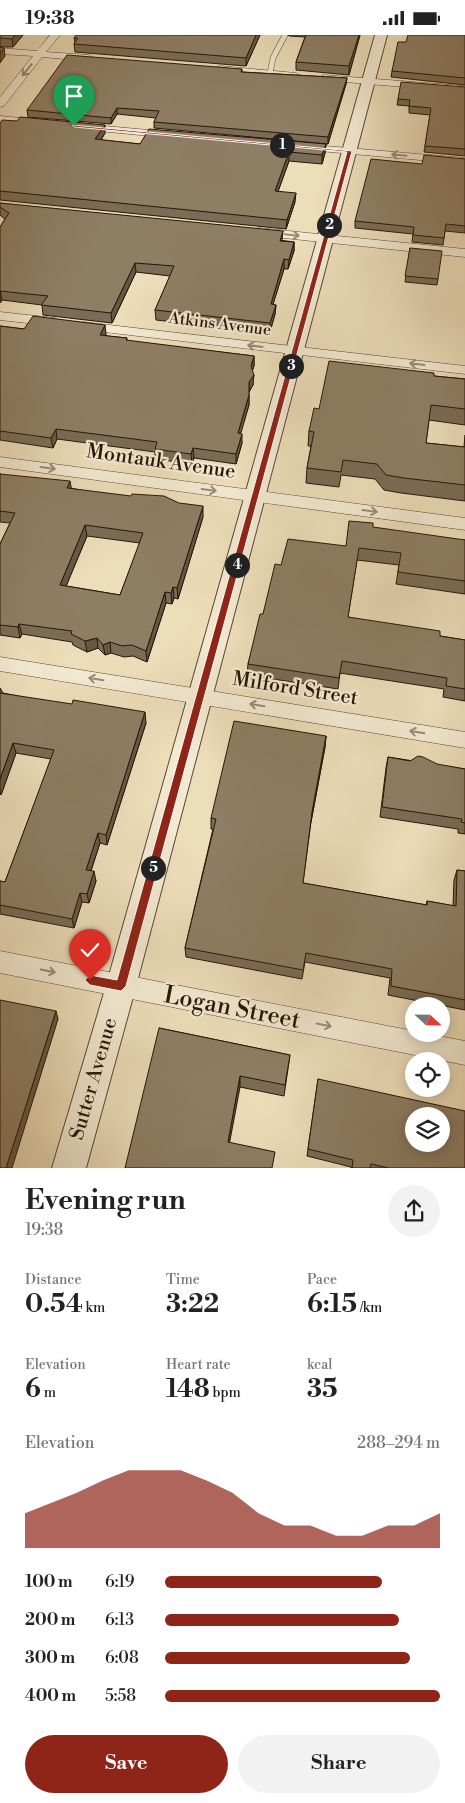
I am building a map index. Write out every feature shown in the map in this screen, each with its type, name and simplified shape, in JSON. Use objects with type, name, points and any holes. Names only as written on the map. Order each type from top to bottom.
[{"type":"street","points":[[0,104],[55,35]]},
{"type":"street","name":"Sutter Avenue","points":[[69,1168],[121,986],[381,35]]},
{"type":"street","points":[[0,51],[95,59]]},
{"type":"street","points":[[212,69],[465,89]]},
{"type":"street","points":[[0,119],[48,124]]},
{"type":"street","points":[[68,125],[186,136]]},
{"type":"street","points":[[285,145],[465,161]]},
{"type":"street","points":[[248,231],[465,253]]},
{"type":"street","name":"Atkins Avenue","points":[[0,316],[465,370]]},
{"type":"street","name":"Montauk Avenue","points":[[0,462],[465,524]]},
{"type":"street","name":"Milford Street","points":[[0,664],[465,740]]},
{"type":"street","name":"Logan Street","points":[[0,962],[465,1053]]},
{"type":"lane","points":[[270,73],[273,55],[279,48],[285,35]]},
{"type":"building","points":[[0,35],[15,35],[12,39],[0,38]]},
{"type":"building","points":[[76,35],[256,35],[246,58],[74,44],[78,38],[74,38]]},
{"type":"building","points":[[306,35],[359,35],[349,66],[296,62]]},
{"type":"building","points":[[408,35],[465,35],[465,78],[392,71],[398,42],[406,42]]},
{"type":"building","points":[[67,55],[242,69],[241,72],[347,78],[328,137],[154,122],[159,111],[117,108],[111,118],[27,110]]},
{"type":"building","points":[[401,82],[465,87],[465,149],[425,146],[431,108],[409,106],[410,100],[398,99]]},
{"type":"building","points":[[20,117],[105,125],[95,139],[140,144],[149,129],[326,144],[322,155],[289,152],[275,191],[296,193],[287,220],[0,191],[0,123],[2,120],[17,121]]},
{"type":"building","points":[[424,155],[465,159],[465,226],[446,224],[444,238],[413,235],[414,227],[355,221],[371,159],[422,164]]},
{"type":"building","points":[[0,203],[283,231],[280,241],[294,242],[289,260],[284,259],[271,304],[276,305],[270,323],[155,310],[174,266],[135,263],[111,313],[41,305],[48,296],[0,291],[0,227],[9,213],[0,207]]},
{"type":"building","points":[[410,248],[442,251],[438,279],[405,276]]},
{"type":"building","points":[[33,316],[105,325],[100,335],[127,338],[126,340],[254,356],[251,366],[254,375],[249,382],[249,395],[238,433],[242,434],[236,454],[193,448],[191,454],[155,449],[157,442],[56,429],[51,438],[0,431],[0,326],[24,329]]},
{"type":"building","points":[[329,361],[434,373],[434,376],[465,379],[465,409],[431,405],[426,443],[465,447],[465,485],[386,475],[377,464],[343,460],[341,472],[307,468],[314,432],[309,431],[314,408],[319,409]]},
{"type":"building","points":[[0,474],[70,481],[67,488],[131,496],[132,494],[164,496],[179,503],[203,506],[177,588],[173,587],[171,593],[165,592],[146,651],[132,645],[122,646],[110,642],[103,645],[97,638],[85,641],[71,634],[72,631],[19,624],[18,627],[0,625],[0,544],[15,513],[0,511]],"holes":[[[85,525],[143,533],[120,595],[60,585]]]},
{"type":"building","points":[[349,521],[373,523],[373,527],[465,540],[465,581],[398,572],[401,553],[359,548],[348,617],[440,631],[440,636],[465,640],[465,689],[446,686],[447,678],[342,661],[339,678],[248,664],[275,564],[281,565],[288,539],[346,546]]},
{"type":"building","points":[[0,693],[72,704],[73,700],[145,712],[106,835],[98,833],[86,870],[94,871],[87,894],[80,893],[72,919],[0,905],[0,881],[5,882],[54,750],[13,743],[0,779]]},
{"type":"building","points":[[234,721],[326,736],[312,812],[303,883],[427,905],[427,901],[456,906],[457,870],[465,871],[465,1000],[391,986],[392,969],[306,953],[303,970],[185,948],[216,819],[211,818]]},
{"type":"building","points":[[418,756],[437,764],[465,769],[465,823],[461,822],[462,819],[382,807],[388,757],[410,761]]},
{"type":"building","points":[[0,1000],[56,1011],[6,1168],[0,1168]]},
{"type":"building","points":[[159,1028],[290,1055],[285,1085],[240,1076],[228,1142],[275,1152],[272,1168],[125,1168]]},
{"type":"building","points":[[318,1079],[447,1107],[405,1107],[405,1152],[450,1152],[450,1108],[465,1111],[465,1168],[389,1168],[371,1164],[370,1168],[352,1168],[353,1160],[308,1149]]},
{"type":"route","points":[[74,126],[350,151],[121,986],[90,980]]}]
